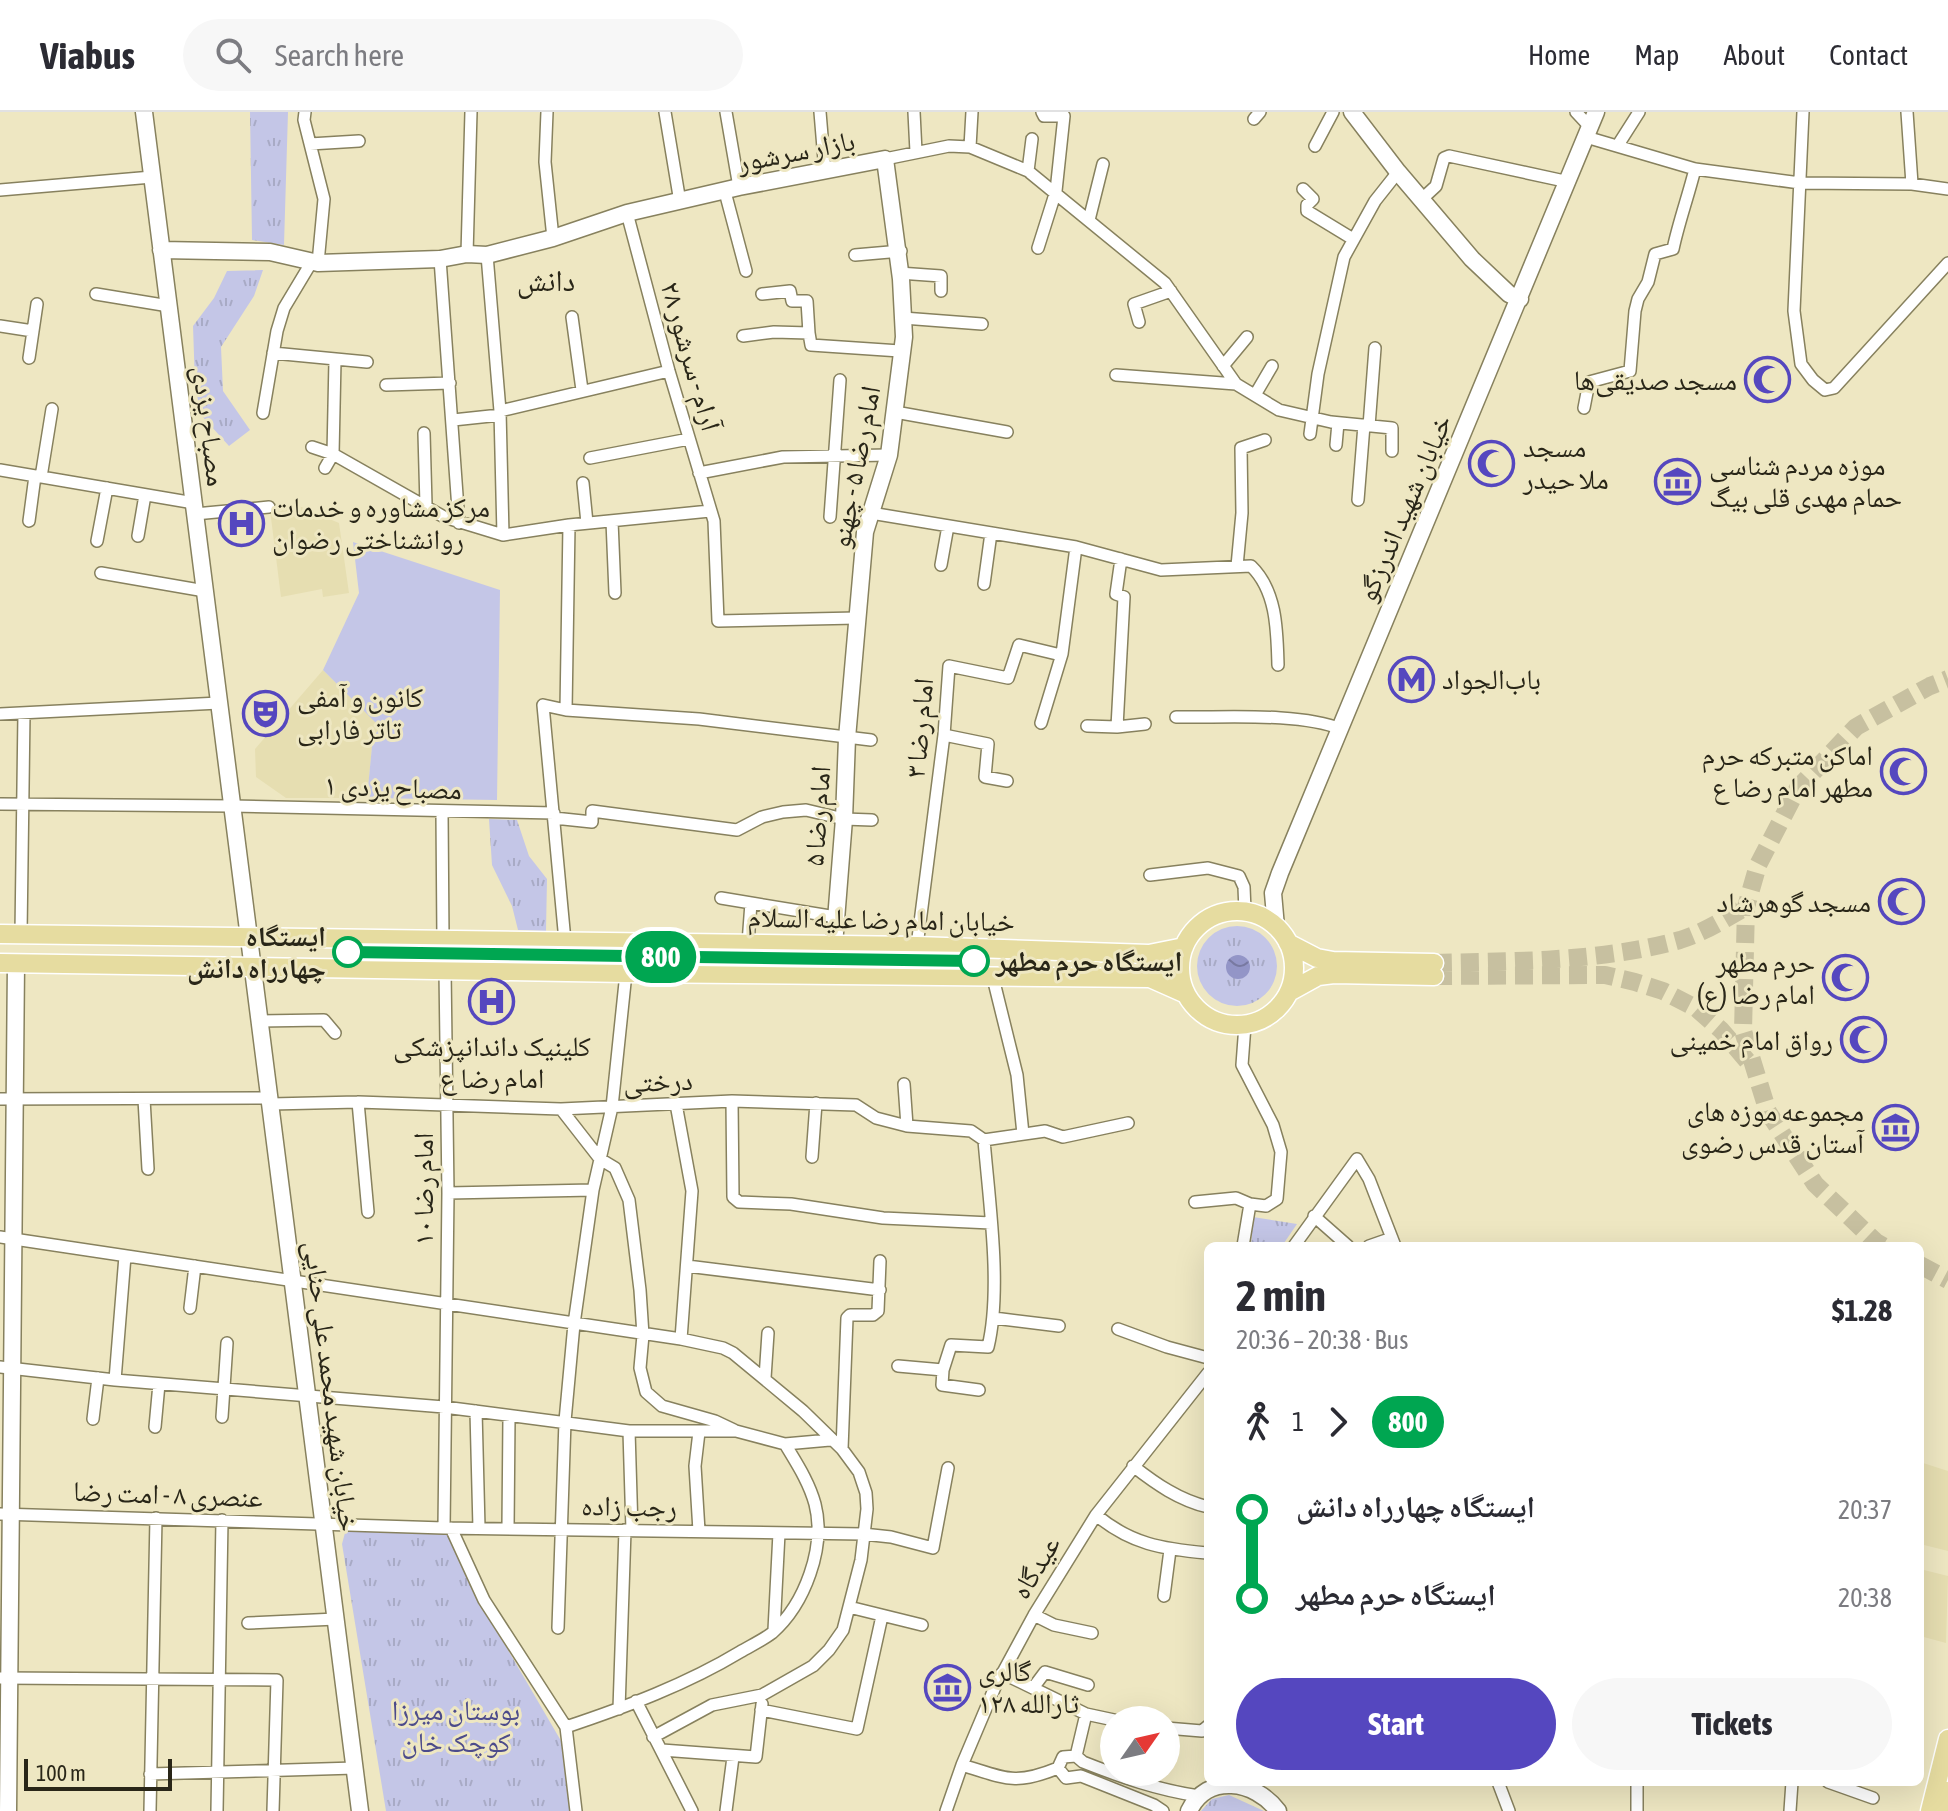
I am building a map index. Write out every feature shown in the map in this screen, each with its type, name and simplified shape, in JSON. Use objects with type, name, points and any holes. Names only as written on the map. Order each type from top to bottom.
[{"type":"main road","points":[[1245,911],[1263,917],[1276,927],[1288,943],[1294,968],[1289,992],[1278,1008],[1263,1019],[1245,1025],[1227,1025],[1210,1019],[1196,1008],[1186,994],[1179,961],[1193,931],[1223,912],[1245,911]]},
{"type":"main road","name":"خیابان امام رضا علیه السلام","points":[[0,934],[748,943],[1149,954],[1184,947]]},
{"type":"main road","points":[[1288,943],[1317,958],[1333,961],[1434,969],[1318,976],[1289,992]]},
{"type":"main road","name":"خیابان امام رضا علیه السلام","points":[[8,963],[1150,978],[1186,994]]},
{"type":"main road","points":[[1930,1811],[1948,1739]]},
{"type":"main road","points":[[1943,1811],[1948,1791]]},
{"type":"street","name":"مصباح یزدی","points":[[144,112],[252,968]]},
{"type":"street","points":[[263,413],[284,308],[314,263],[324,199],[305,112]]},
{"type":"street","points":[[467,254],[471,112]]},
{"type":"street","points":[[547,112],[546,185],[553,238]]},
{"type":"street","points":[[665,112],[680,202]]},
{"type":"street","points":[[726,112],[732,189],[746,271]]},
{"type":"street","points":[[820,112],[825,172]]},
{"type":"street","points":[[914,112],[916,152]]},
{"type":"street","points":[[970,147],[972,112]]},
{"type":"street","points":[[1038,248],[1056,191],[1064,116],[1044,116],[1042,112]]},
{"type":"street","points":[[1315,146],[1333,112]]},
{"type":"street","points":[[1576,112],[1618,145],[1695,169],[1800,183],[1912,184],[1948,189]]},
{"type":"street","points":[[1618,145],[1639,112]]},
{"type":"street","points":[[1803,112],[1794,311],[1801,364],[1813,380],[1825,390],[1838,384],[1946,269]]},
{"type":"street","points":[[1907,112],[1912,184]]},
{"type":"street","points":[[1357,113],[1398,172],[1472,259],[1509,294],[1520,299]]},
{"type":"street","name":"خیابان شهید اندرزگو","points":[[1276,927],[1273,893],[1591,125]]},
{"type":"street","points":[[1028,171],[1032,139]]},
{"type":"street","points":[[310,144],[359,141]]},
{"type":"street","name":"بازار سرشور","points":[[161,250],[270,252],[314,263],[487,255],[553,238],[627,213],[732,189],[949,146],[970,147],[1028,171],[1143,264],[1171,291],[1236,384],[1279,410],[1338,423],[1392,428],[1392,451]]},
{"type":"street","points":[[1422,199],[1436,186],[1446,156],[1569,182]]},
{"type":"street","name":"امام رضا ۵ - چهنو","points":[[847,738],[865,532],[889,455],[904,337],[899,252],[885,159]]},
{"type":"street","points":[[1089,220],[1103,164]]},
{"type":"street","points":[[1584,408],[1589,382],[1630,371],[1638,299],[1648,282],[1655,254],[1673,249],[1695,169]]},
{"type":"street","points":[[1310,434],[1318,374],[1344,257],[1375,201],[1398,172]]},
{"type":"street","points":[[0,190],[152,177]]},
{"type":"street","points":[[1303,189],[1313,197],[1307,211],[1353,239]]},
{"type":"street","name":"آرام - سرشور ۲۸","points":[[627,213],[669,371],[714,521],[718,621],[857,618]]},
{"type":"street","points":[[855,255],[899,252]]},
{"type":"street","points":[[487,255],[500,413],[503,535]]},
{"type":"street","points":[[440,259],[459,523]]},
{"type":"street","points":[[899,273],[941,276],[941,291]]},
{"type":"street","points":[[762,294],[790,291],[792,301],[807,301],[811,345],[900,351]]},
{"type":"street","points":[[1139,322],[1134,304],[1171,291]]},
{"type":"street","points":[[96,294],[169,306]]},
{"type":"street","points":[[29,358],[37,304]]},
{"type":"street","points":[[572,317],[582,390]]},
{"type":"street","points":[[903,318],[982,324]]},
{"type":"street","points":[[0,326],[33,331]]},
{"type":"street","points":[[743,336],[774,332],[809,333]]},
{"type":"street","points":[[1223,366],[1247,337]]},
{"type":"street","points":[[1358,500],[1375,348]]},
{"type":"street","points":[[273,353],[367,362]]},
{"type":"street","points":[[325,468],[333,454],[335,360]]},
{"type":"street","points":[[1255,395],[1272,366]]},
{"type":"street","points":[[453,420],[500,413],[582,390],[669,371]]},
{"type":"street","points":[[1116,375],[1236,384]]},
{"type":"street","points":[[830,517],[840,380]]},
{"type":"street","points":[[386,385],[450,383]]},
{"type":"street","points":[[29,521],[52,409]]},
{"type":"street","points":[[895,412],[1007,432]]},
{"type":"street","points":[[1336,445],[1338,423]]},
{"type":"street","points":[[424,433],[426,505]]},
{"type":"street","points":[[590,458],[689,439]]},
{"type":"street","points":[[1237,566],[1242,513],[1241,448],[1265,440]]},
{"type":"street","points":[[312,447],[333,454],[459,523],[503,535],[710,511]]},
{"type":"street","points":[[699,473],[783,457],[889,455]]},
{"type":"street","points":[[0,470],[145,495],[194,509],[269,507]]},
{"type":"street","points":[[583,483],[587,523]]},
{"type":"street","points":[[97,541],[107,488]]},
{"type":"street","points":[[138,536],[145,495]]},
{"type":"street","points":[[871,513],[1076,547],[1161,570],[1251,566],[1262,577],[1274,613],[1278,665]]},
{"type":"street","points":[[612,521],[615,593]]},
{"type":"street","points":[[566,710],[569,525]]},
{"type":"street","points":[[941,565],[948,526]]},
{"type":"street","points":[[984,584],[991,533]]},
{"type":"street","points":[[1041,723],[1061,655],[1076,547]]},
{"type":"street","points":[[1117,727],[1124,597],[1116,594],[1121,559]]},
{"type":"street","points":[[101,573],[205,591]]},
{"type":"street","name":"امام رضا ۳","points":[[917,946],[944,735],[949,666],[1009,678],[1019,645],[1061,655]]},
{"type":"street","points":[[0,714],[219,703]]},
{"type":"street","points":[[565,941],[543,705],[566,710],[699,719],[871,740]]},
{"type":"street","points":[[21,934],[24,713]]},
{"type":"street","points":[[1176,717],[1273,718],[1329,724],[1341,729]]},
{"type":"street","points":[[1087,726],[1145,724]]},
{"type":"street","points":[[944,735],[988,744],[985,777],[1007,781]]},
{"type":"street","name":"امام رضا ۵","points":[[834,945],[847,738]]},
{"type":"street","name":"مصباح یزدی ۱","points":[[0,804],[232,806],[554,816],[592,822],[592,811],[737,830],[762,817],[783,812],[806,810],[844,819]]},
{"type":"street","points":[[442,813],[443,940]]},
{"type":"street","points":[[844,819],[872,820]]},
{"type":"street","points":[[1150,875],[1208,868],[1239,876],[1244,887],[1245,911]]},
{"type":"street","points":[[721,898],[836,917]]},
{"type":"street","points":[[748,943],[751,903]]},
{"type":"street","points":[[8,963],[4,1678],[8,1811]]},
{"type":"street","name":"خیابان شهید محمد علی حنایی","points":[[252,968],[360,1811]]},
{"type":"street","name":"امام رضا ۱۰","points":[[445,970],[448,1193],[444,1407],[448,1528]]},
{"type":"street","points":[[558,1628],[565,1421],[574,1324],[593,1190],[612,1107],[626,973]]},
{"type":"street","points":[[993,978],[1017,1075],[1023,1134]]},
{"type":"street","points":[[259,1021],[324,1020],[335,1033]]},
{"type":"street","points":[[1195,1202],[1236,1198],[1266,1206],[1277,1199],[1281,1152],[1273,1125],[1242,1065],[1245,1025]]},
{"type":"street","points":[[904,1084],[907,1126]]},
{"type":"street","name":"درختی","points":[[8,1099],[447,1103],[561,1109],[732,1101],[816,1103],[860,1105],[873,1117],[907,1126],[971,1131],[984,1140]]},
{"type":"street","points":[[144,1099],[148,1169]]},
{"type":"street","points":[[732,1101],[733,1197],[739,1202],[791,1204],[883,1218],[991,1223]]},
{"type":"street","points":[[358,1102],[368,1212]]},
{"type":"street","points":[[812,1157],[816,1103]]},
{"type":"street","points":[[676,1104],[692,1191],[681,1339]]},
{"type":"street","points":[[561,1109],[600,1159],[615,1168],[629,1200],[643,1335],[640,1368],[646,1392],[652,1400],[736,1431],[785,1444],[830,1440]]},
{"type":"street","points":[[979,1390],[942,1385],[951,1345],[988,1347],[994,1318],[984,1140],[1045,1131],[1063,1137],[1128,1123]]},
{"type":"street","points":[[1297,1242],[1357,1159],[1369,1179],[1394,1242]]},
{"type":"street","points":[[448,1193],[593,1190]]},
{"type":"street","points":[[1244,1242],[1250,1204]]},
{"type":"street","points":[[1314,1216],[1343,1242]]},
{"type":"street","points":[[7,1238],[681,1339],[723,1348],[765,1378],[842,1449],[859,1472],[866,1493],[861,1560],[843,1630],[813,1666],[762,1695],[712,1705],[653,1737]]},
{"type":"street","points":[[115,1380],[125,1256]]},
{"type":"street","points":[[842,1449],[847,1318],[850,1315],[876,1314],[880,1261]]},
{"type":"street","points":[[190,1308],[195,1266]]},
{"type":"street","points":[[687,1266],[880,1290]]},
{"type":"street","points":[[994,1318],[1059,1326]]},
{"type":"street","points":[[1118,1329],[1204,1357]]},
{"type":"street","points":[[765,1378],[768,1333]]},
{"type":"street","points":[[222,1417],[227,1343]]},
{"type":"street","points":[[898,1366],[943,1370]]},
{"type":"street","points":[[6,1368],[444,1407],[629,1431],[736,1431]]},
{"type":"street","points":[[93,1419],[98,1378]]},
{"type":"street","name":"عیدگاه","points":[[951,1810],[962,1765],[1002,1673],[1034,1615],[1096,1515],[1204,1381]]},
{"type":"street","points":[[155,1427],[159,1384]]},
{"type":"street","points":[[476,1411],[479,1528]]},
{"type":"street","points":[[508,1529],[509,1417]]},
{"type":"street","points":[[619,1709],[628,1530],[629,1431]]},
{"type":"street","points":[[699,1432],[695,1466],[699,1531]]},
{"type":"street","points":[[566,1727],[619,1709],[715,1667],[774,1630],[798,1602],[817,1548],[816,1507],[806,1478],[785,1444]]},
{"type":"street","points":[[1133,1466],[1159,1486],[1191,1503],[1204,1506]]},
{"type":"street","name":"رجب زاده","points":[[323,1522],[448,1528],[863,1534],[891,1537],[933,1548],[948,1468]]},
{"type":"street","name":"عنصری ۸ - امت رضا","points":[[5,1514],[323,1522]]},
{"type":"street","points":[[1096,1515],[1116,1531],[1170,1550],[1204,1553]]},
{"type":"street","points":[[150,1811],[156,1518]]},
{"type":"street","points":[[217,1811],[222,1520]]},
{"type":"street","points":[[448,1528],[484,1600],[566,1727],[576,1811]]},
{"type":"street","points":[[774,1630],[779,1533]]},
{"type":"street","points":[[1164,1596],[1170,1550]]},
{"type":"street","points":[[849,1607],[922,1625]]},
{"type":"street","points":[[1034,1615],[1054,1625],[1092,1633]]},
{"type":"street","points":[[761,1710],[857,1729],[882,1616]]},
{"type":"street","points":[[248,1623],[336,1619]]},
{"type":"street","points":[[1033,1688],[1045,1672],[1088,1685]]},
{"type":"street","points":[[1002,1673],[1086,1714],[1100,1717]]},
{"type":"street","points":[[4,1678],[277,1680],[273,1811]]},
{"type":"street","points":[[662,1750],[733,1757],[758,1755],[762,1695]]},
{"type":"street","points":[[636,1701],[692,1811]]},
{"type":"street","points":[[1076,1756],[1086,1714]]},
{"type":"street","points":[[1180,1729],[1204,1729]]},
{"type":"street","points":[[962,1765],[1011,1780],[1033,1779],[1058,1768],[1063,1757],[1076,1756],[1083,1762],[1100,1767]]},
{"type":"street","points":[[726,1811],[733,1757]]},
{"type":"street","points":[[150,1774],[355,1768]]},
{"type":"street","points":[[1058,1768],[1066,1778],[1081,1776],[1163,1811]]},
{"type":"street","points":[[1155,1786],[1165,1791],[1199,1796]]},
{"type":"street","points":[[1189,1811],[1199,1796],[1213,1786]]},
{"type":"street","points":[[1236,1786],[1265,1798],[1278,1811]]},
{"type":"street","points":[[1500,1786],[1509,1811]]},
{"type":"street","points":[[1637,1786],[1637,1811]]},
{"type":"street","points":[[1790,1811],[1792,1786]]},
{"type":"street","points":[[1839,1786],[1873,1798]]},
{"type":"shaded area","points":[[299,506],[339,523],[349,593],[323,597],[322,589],[281,597],[270,510]]},
{"type":"shaded area","points":[[323,670],[382,728],[373,737],[367,798],[286,798],[256,777],[255,749]]},
{"type":"shaded area","points":[[1924,1463],[1948,1471],[1948,1551],[1924,1545]]},
{"type":"shaded area","points":[[1924,1570],[1948,1576],[1946,1643],[1924,1637]]},
{"type":"green space","points":[[250,112],[288,112],[284,245],[252,240]]},
{"type":"green space","points":[[263,270],[254,296],[221,347],[223,391],[250,430],[229,446],[201,415],[195,385],[193,326],[214,298],[227,271]]},
{"type":"green space","points":[[353,542],[500,590],[497,800],[367,798],[373,736],[381,728],[323,670],[359,593]]},
{"type":"green space","points":[[489,819],[517,820],[529,856],[547,879],[546,931],[518,930],[512,906],[492,865]]},
{"type":"green space","points":[[1229,926],[1245,926],[1266,937],[1277,958],[1277,974],[1266,995],[1245,1006],[1229,1006],[1215,1000],[1203,988],[1197,974],[1197,958],[1203,944],[1215,932]]},
{"type":"green space","points":[[1253,1217],[1297,1224],[1285,1242],[1251,1242]]},
{"type":"green space","name":"بوستان میرزا کوچک خان","points":[[346,1529],[449,1534],[480,1602],[564,1746],[576,1811],[386,1811],[342,1544]]},
{"type":"green space","points":[[436,1727],[442,1773],[414,1777],[406,1734]]},
{"type":"green space","points":[[1229,1795],[1264,1811],[1201,1811],[1212,1799]]},
{"type":"water","points":[[1238,955],[1249,962],[1250,967],[1243,978],[1238,979],[1227,972],[1226,967],[1233,956]]},
{"type":"tunnel","points":[[1876,1242],[1815,1184],[1768,1112],[1743,1031],[1746,907],[1758,865],[1798,788],[1856,727],[1948,679]]},
{"type":"tunnel","points":[[1434,963],[1558,959],[1620,953],[1697,934],[1746,907]]},
{"type":"tunnel","points":[[1434,976],[1605,975],[1635,982],[1663,991],[1696,1008],[1721,1030],[1749,1063]]},
{"type":"tunnel","points":[[1924,1267],[1948,1280]]},
{"type":"bus line","name":"800","points":[[348,952],[974,961]]},
{"type":"place","name":"مسجد صدیقی‌ها","points":[[1768,380]]},
{"type":"place","name":"مسجد ملا حیدر","points":[[1492,463]]},
{"type":"place","name":"موزه مردم شناسی حمام مهدی قلی بیگ","points":[[1678,481]]},
{"type":"place","name":"مرکز مشاوره و خدمات روانشناختی رضوان","points":[[241,523]]},
{"type":"place","name":"باب‌الجواد","points":[[1411,679]]},
{"type":"place","name":"کانون و آمفی تاتر فارابی","points":[[266,713]]},
{"type":"place","name":"اماکن متبرکه حرم مطهر امام رضا ع","points":[[1904,771]]},
{"type":"place","name":"مسجد گوهرشاد","points":[[1902,902]]},
{"type":"place","name":"ایستگاه چهارراه دانش","points":[[348,952]]},
{"type":"place","name":"ایستگاه حرم مطهر","points":[[974,961]]},
{"type":"place","name":"حرم مطهر امام رضا (ع)","points":[[1846,978]]},
{"type":"place","name":"کلینیک داندانپزشکى امام رضا ع","points":[[492,1002]]},
{"type":"place","name":"رواق امام خمینی","points":[[1864,1040]]},
{"type":"place","name":"مجموعه موزه های آستان قدس رضوی","points":[[1895,1127]]},
{"type":"place","name":"گالری ثارالله ۱۲۸","points":[[947,1687]]},
{"type":"district","name":"دانش","points":[[546,280]]}]
